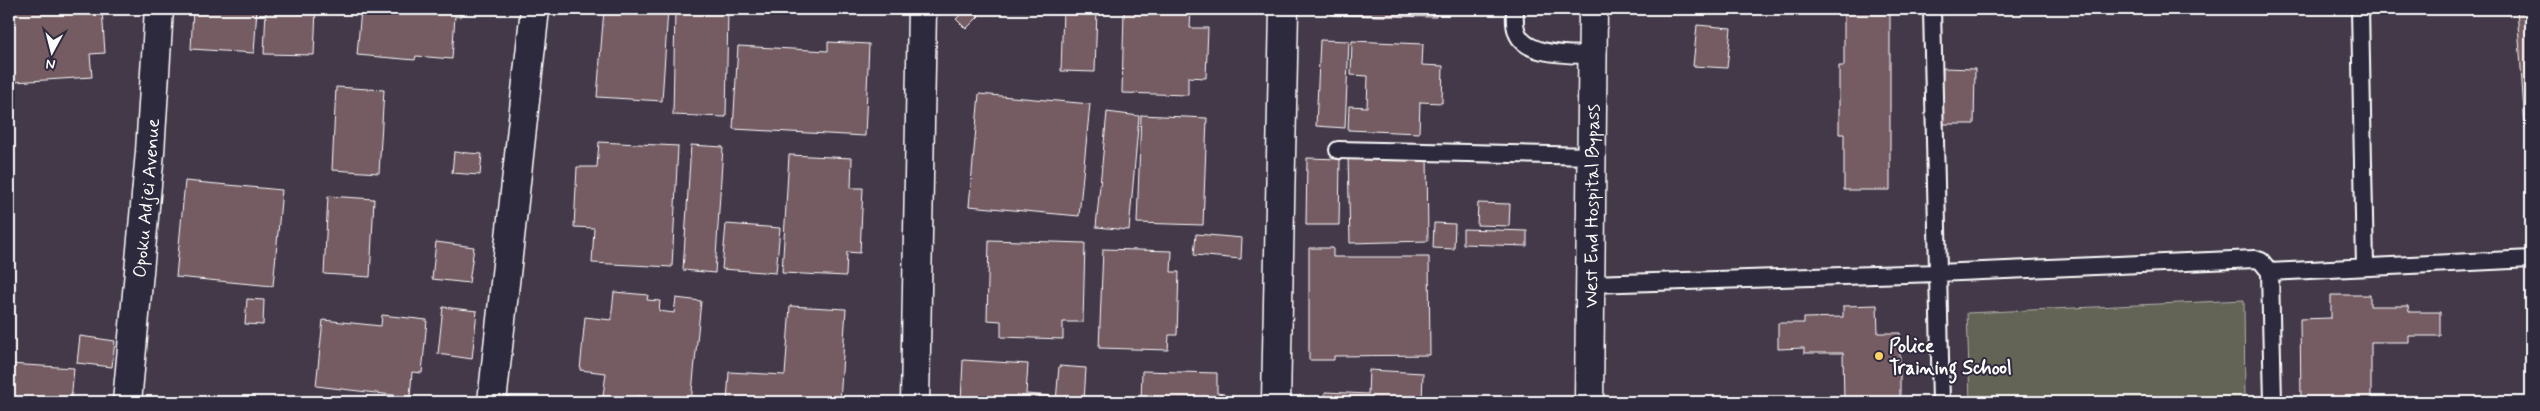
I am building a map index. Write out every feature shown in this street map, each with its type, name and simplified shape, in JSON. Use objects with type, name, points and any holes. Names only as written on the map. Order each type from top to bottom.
[{"type":"main road","name":"Opoku Adjei Avenue","points":[[128,394],[150,152],[159,9]]},
{"type":"main road","points":[[492,402],[535,9]]},
{"type":"main road","points":[[914,402],[922,9]]},
{"type":"main road","points":[[1276,402],[1284,9]]},
{"type":"main road","name":"West End Hospital Bypass","points":[[1590,402],[1593,9]]},
{"type":"lane","points":[[1515,9],[1516,30],[1528,46],[1546,53],[1592,55]]},
{"type":"lane","points":[[1932,9],[1941,402]]},
{"type":"lane","points":[[2360,9],[2365,267]]},
{"type":"lane","points":[[1338,150],[1592,156]]},
{"type":"lane","points":[[1591,284],[1937,274],[2248,258],[2261,261],[2270,272],[2273,402]]},
{"type":"lane","points":[[2270,272],[2531,260]]},
{"type":"green space","points":[[2244,300],[2245,402],[1970,402],[1967,313]]},
{"type":"building","points":[[9,9],[102,9],[105,53],[90,54],[92,77],[14,82]]},
{"type":"building","points":[[193,9],[257,9],[254,53],[191,49]]},
{"type":"building","points":[[266,9],[316,9],[314,55],[264,54]]},
{"type":"building","points":[[361,9],[460,9],[460,17],[455,16],[452,59],[416,56],[415,60],[357,55]]},
{"type":"building","points":[[604,9],[668,9],[662,101],[597,97]]},
{"type":"building","points":[[675,9],[728,9],[726,117],[673,115]]},
{"type":"building","points":[[966,9],[971,9],[979,16],[966,29],[956,19]]},
{"type":"building","points":[[1063,9],[1097,9],[1095,72],[1061,71]]},
{"type":"building","points":[[1124,9],[1191,9],[1190,28],[1208,28],[1206,78],[1188,77],[1188,95],[1122,93]]},
{"type":"building","points":[[1332,9],[1436,9],[1436,17],[1332,15]]},
{"type":"building","points":[[2517,9],[2531,9],[2531,126],[2525,127]]},
{"type":"building","points":[[1844,12],[1890,12],[1890,190],[1844,190],[1844,134],[1839,134],[1839,66],[1844,66]]},
{"type":"building","points":[[1697,25],[1731,28],[1727,68],[1693,66]]},
{"type":"building","points":[[1320,40],[1349,41],[1345,128],[1316,126]]},
{"type":"building","points":[[1352,41],[1423,44],[1422,65],[1443,66],[1442,103],[1420,102],[1419,133],[1348,130],[1349,106],[1367,107],[1368,76],[1351,75]]},
{"type":"building","points":[[828,42],[869,44],[865,136],[733,129],[738,46],[828,51]]},
{"type":"building","points":[[1943,68],[1975,69],[1974,124],[1941,124]]},
{"type":"building","points":[[336,87],[384,90],[379,173],[332,170]]},
{"type":"building","points":[[979,94],[1090,104],[1079,216],[969,206]]},
{"type":"building","points":[[1107,112],[1139,116],[1129,230],[1096,227]]},
{"type":"building","points":[[1141,115],[1207,118],[1203,225],[1137,223]]},
{"type":"building","points":[[599,142],[678,146],[672,267],[592,263],[594,228],[574,227],[577,167],[597,167]]},
{"type":"building","points":[[691,145],[723,147],[715,273],[683,270]]},
{"type":"building","points":[[454,152],[482,154],[480,175],[452,173]]},
{"type":"building","points":[[1427,154],[1428,241],[1350,243],[1348,155]]},
{"type":"building","points":[[789,155],[852,158],[851,188],[863,188],[860,253],[847,252],[846,276],[782,273]]},
{"type":"building","points":[[1307,158],[1340,159],[1339,225],[1306,225]]},
{"type":"building","points":[[185,181],[282,190],[273,286],[176,277]]},
{"type":"building","points":[[328,196],[374,199],[370,277],[324,274]]},
{"type":"building","points":[[1478,203],[1510,204],[1509,226],[1477,225]]},
{"type":"building","points":[[1434,223],[1455,224],[1454,249],[1433,248]]},
{"type":"building","points":[[726,224],[780,228],[776,273],[722,269]]},
{"type":"building","points":[[1463,229],[1527,231],[1527,246],[1463,244]]},
{"type":"building","points":[[1196,234],[1242,238],[1241,259],[1194,255]]},
{"type":"building","points":[[989,240],[1085,243],[1083,322],[1063,322],[1063,339],[1001,337],[1001,321],[987,320]]},
{"type":"building","points":[[436,242],[474,247],[469,283],[432,279]]},
{"type":"building","points":[[1309,248],[1333,248],[1333,257],[1429,257],[1430,355],[1334,356],[1334,360],[1309,360]]},
{"type":"building","points":[[1103,249],[1172,251],[1171,272],[1179,272],[1177,335],[1169,335],[1168,350],[1099,348]]},
{"type":"building","points":[[614,292],[648,295],[647,300],[660,301],[659,311],[674,313],[676,298],[701,301],[691,402],[663,402],[664,399],[637,396],[637,400],[603,396],[606,373],[580,370],[585,317],[611,320]]},
{"type":"building","points":[[2331,295],[2370,295],[2370,306],[2408,306],[2409,312],[2440,312],[2440,336],[2409,336],[2409,342],[2371,342],[2371,402],[2301,402],[2300,319],[2331,318]]},
{"type":"building","points":[[247,299],[264,300],[263,325],[245,324]]},
{"type":"building","points":[[1877,305],[1878,333],[1900,333],[1900,402],[1844,402],[1843,353],[1804,353],[1804,348],[1778,349],[1778,323],[1804,323],[1804,318],[1843,317],[1843,306]]},
{"type":"building","points":[[790,306],[846,309],[840,402],[727,402],[729,372],[785,375]]},
{"type":"building","points":[[443,307],[477,311],[472,359],[438,354]]},
{"type":"building","points":[[382,315],[427,320],[422,373],[412,372],[410,397],[316,386],[323,320],[381,326]]},
{"type":"building","points":[[80,336],[115,341],[112,367],[77,363]]},
{"type":"building","points":[[963,360],[1028,364],[1026,394],[1051,396],[1050,402],[961,402]]},
{"type":"building","points":[[9,364],[74,368],[71,402],[9,402]]},
{"type":"building","points":[[1059,366],[1086,368],[1084,402],[1056,402]]},
{"type":"building","points":[[1369,370],[1423,373],[1422,402],[1325,402],[1325,392],[1368,394]]},
{"type":"building","points":[[1142,371],[1217,373],[1217,393],[1224,394],[1224,402],[1141,402]]},
{"type":"place","name":"Police Training School","points":[[1879,356]]}]
